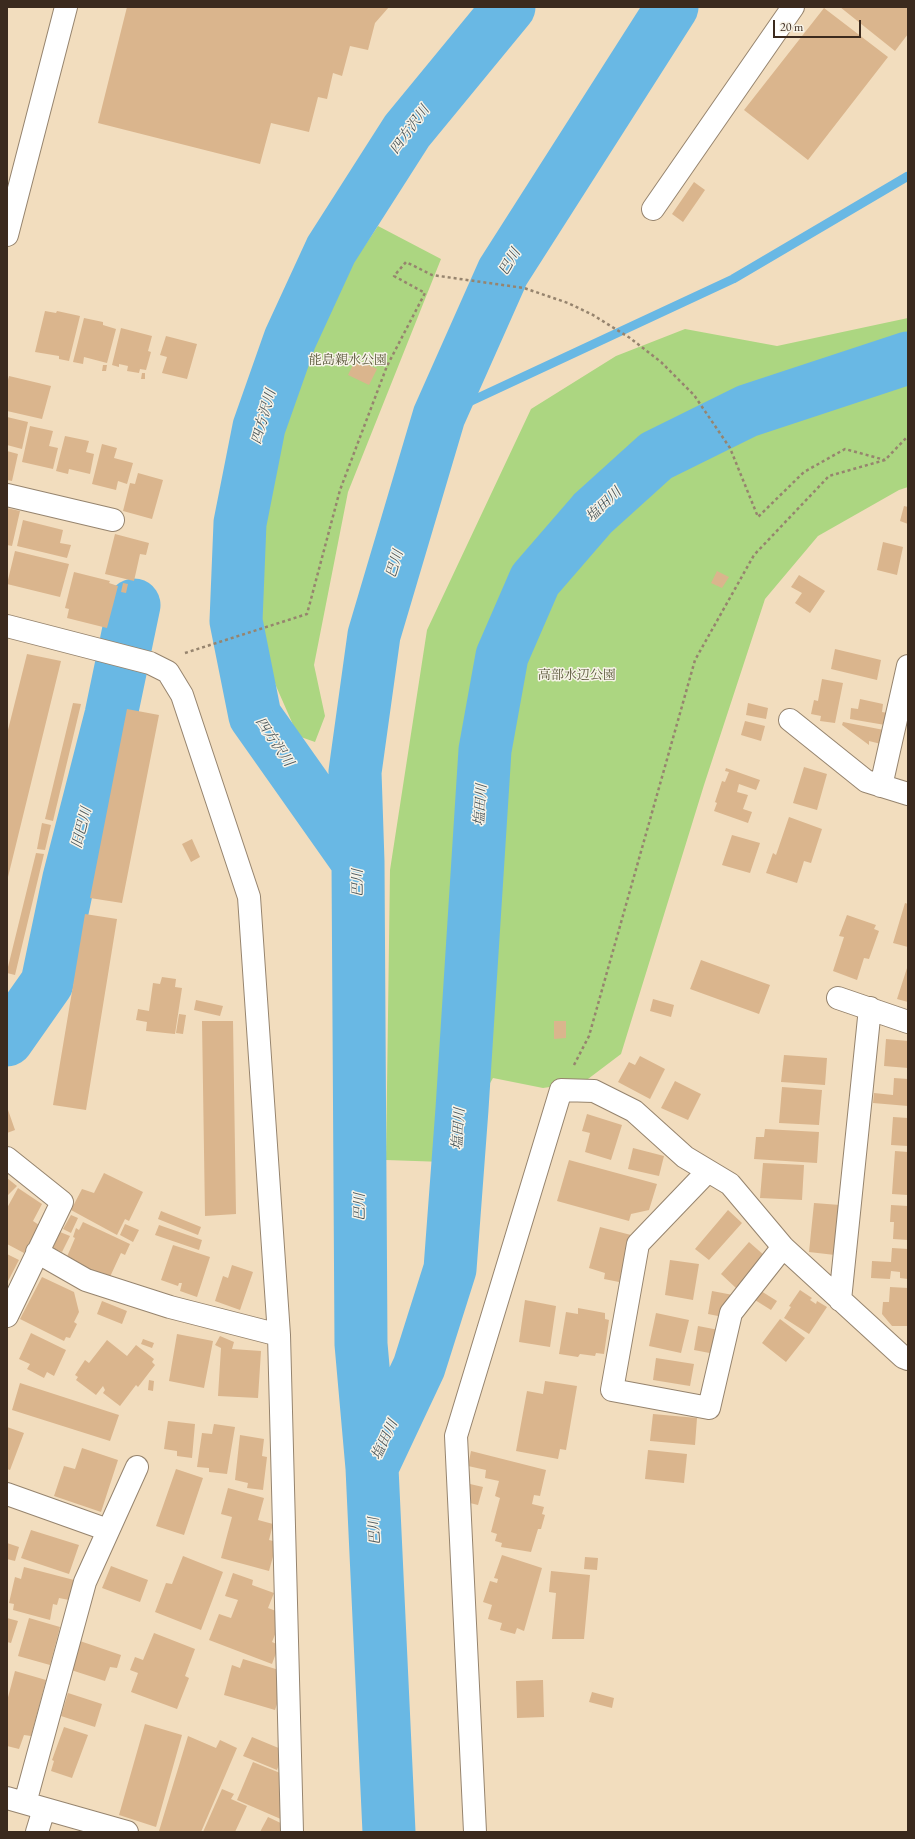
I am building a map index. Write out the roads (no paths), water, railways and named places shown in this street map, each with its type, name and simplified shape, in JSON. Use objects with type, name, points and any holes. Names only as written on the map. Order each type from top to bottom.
[{"type":"street","points":[[7,235],[66,7]]},
{"type":"street","points":[[654,209],[793,7]]},
{"type":"street","points":[[7,495],[113,520]]},
{"type":"street","points":[[7,626],[150,662],[168,672],[182,695],[249,898],[278,1335],[292,1832]]},
{"type":"street","points":[[881,786],[908,666]]},
{"type":"street","points":[[790,720],[866,781],[908,794]]},
{"type":"street","points":[[838,998],[908,1022]]},
{"type":"street","points":[[840,1300],[870,1008]]},
{"type":"street","points":[[475,1832],[456,1436],[561,1090],[594,1091],[634,1111],[685,1157],[730,1184],[783,1247],[840,1300],[908,1359]]},
{"type":"street","points":[[7,1158],[62,1202],[7,1316]]},
{"type":"street","points":[[708,1171],[638,1244],[612,1390],[709,1408],[731,1313],[783,1247]]},
{"type":"street","points":[[37,1252],[86,1280],[170,1307],[278,1335]]},
{"type":"street","points":[[36,1832],[25,1803],[85,1582],[137,1467]]},
{"type":"street","points":[[7,1494],[108,1530]]},
{"type":"street","points":[[25,1803],[127,1832]]},
{"type":"waterway","name":"四方沢川","points":[[358,862],[255,716],[236,621],[240,523],[259,427],[290,339],[331,250],[407,131],[509,7]]},
{"type":"waterway","name":"巴川","points":[[389,1832],[372,1468],[361,1344],[358,862],[355,772],[374,635],[439,416],[503,272],[672,7]]},
{"type":"waterway","points":[[439,416],[733,279],[908,176]]},
{"type":"waterway","name":"塩田川","points":[[372,1467],[419,1367],[450,1269],[462,1109],[485,750],[502,656],[535,580],[593,513],[656,456],[747,411],[908,358]]},
{"type":"waterway","name":"旧巴川","points":[[7,1040],[47,983],[69,878],[111,715],[134,605]]},
{"type":"park label","name":"能島親水公園","points":[[348,360]]},
{"type":"park label","name":"高部水辺公園","points":[[577,675]]}]
